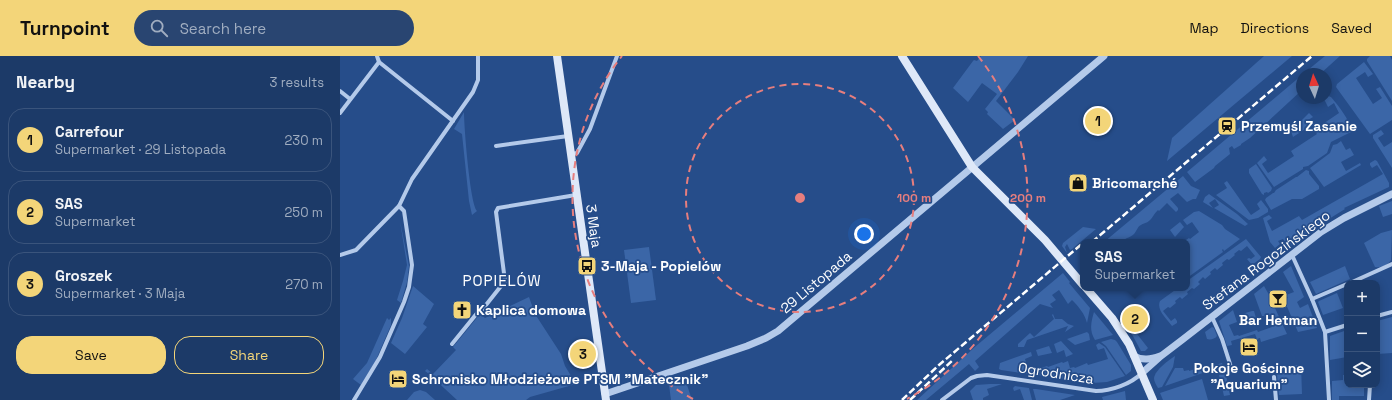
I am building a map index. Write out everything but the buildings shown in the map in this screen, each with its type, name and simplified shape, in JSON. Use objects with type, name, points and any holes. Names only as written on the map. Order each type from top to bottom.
[{"type":"main road","name":"3 Maja","points":[[556,56],[605,397]]},
{"type":"main road","points":[[902,56],[972,167],[1037,231],[1080,281]]},
{"type":"main road","points":[[1089,291],[1112,318],[1129,344],[1153,400]]},
{"type":"street","points":[[377,56],[379,62],[453,121]]},
{"type":"street","points":[[340,255],[356,250],[399,206],[412,179],[476,86],[479,72],[478,56]]},
{"type":"street","points":[[571,154],[577,153],[590,129],[617,56]]},
{"type":"street","name":"29 Listopada","points":[[605,397],[746,346],[772,335],[786,325],[1104,56]]},
{"type":"street","points":[[340,112],[379,62]]},
{"type":"street","points":[[340,90],[350,98]]},
{"type":"street","points":[[496,146],[568,136]]},
{"type":"street","name":"Stefana Rogozińskiego","points":[[1142,373],[1161,356],[1321,232],[1392,194]]},
{"type":"street","points":[[452,344],[505,281],[496,212],[498,208],[576,195]]},
{"type":"street","points":[[354,400],[380,356],[404,302],[409,287],[412,265],[404,211],[399,206]]},
{"type":"street","points":[[1292,255],[1325,332],[1329,400]]},
{"type":"street","points":[[1357,280],[1392,264]]},
{"type":"street","points":[[1312,299],[1344,285]]},
{"type":"street","points":[[1380,315],[1392,312]]},
{"type":"street","points":[[1212,317],[1222,339],[1231,367]]},
{"type":"street","points":[[1325,332],[1344,326]]},
{"type":"street","name":"Stefana Rogozińskiego","points":[[1134,356],[1148,360],[1161,356]]},
{"type":"street","name":"Ogrodnicza","points":[[942,400],[977,376],[987,375],[1101,391],[1119,386],[1138,377],[1142,373]]},
{"type":"street","points":[[1274,377],[1276,400]]},
{"type":"street","points":[[1369,400],[1370,388]]},
{"type":"shaded area","points":[[981,56],[1028,56],[996,101],[1015,120],[1003,129],[987,114],[988,112],[985,109],[997,94],[982,83],[968,102],[953,88],[973,61],[977,61]]},
{"type":"shaded area","points":[[1264,56],[1292,56],[1167,161],[1172,138]]},
{"type":"shaded area","points":[[1325,56],[1340,56],[1327,68],[1310,68]]},
{"type":"shaded area","points":[[1370,56],[1390,56],[1392,60],[1392,101],[1367,61]]},
{"type":"shaded area","points":[[1364,62],[1373,74],[1368,77],[1365,72],[1356,78],[1373,104],[1382,98],[1376,89],[1380,87],[1392,106],[1392,120],[1370,134],[1336,87],[1337,84]]},
{"type":"shaded area","points":[[1296,80],[1296,96],[1250,138],[1234,149],[1232,146],[1229,148],[1230,154],[1195,182],[1187,172]]},
{"type":"shaded area","points":[[1332,98],[1344,113],[1349,122],[1351,132],[1331,142],[1327,153],[1274,187],[1257,163],[1264,156],[1267,160],[1262,164],[1268,173],[1294,156],[1291,151],[1317,134],[1314,130],[1339,113],[1334,103],[1328,107],[1326,104],[1332,104]]},
{"type":"shaded area","points":[[464,112],[470,180],[474,205],[477,211],[472,215],[469,201],[462,134],[454,129]]},
{"type":"shaded area","points":[[1309,113],[1313,117],[1308,120],[1311,125],[1293,137],[1291,131]]},
{"type":"shaded area","points":[[1381,130],[1384,134],[1378,138],[1384,147],[1392,142],[1392,168],[1373,138],[1373,135]]},
{"type":"shaded area","points":[[1341,141],[1346,150],[1350,148],[1354,155],[1341,162],[1346,171],[1360,163],[1361,165],[1324,187],[1310,168],[1330,153],[1333,145]]},
{"type":"shaded area","points":[[1375,160],[1389,183],[1389,187],[1344,208],[1345,209],[1301,238],[1298,235],[1293,239],[1294,244],[1290,248],[1283,239],[1278,241],[1280,244],[1275,248],[1270,242],[1263,218],[1269,215],[1272,218],[1267,221],[1272,231],[1299,216],[1302,220],[1383,174],[1377,165],[1372,168],[1370,165],[1370,163]]},
{"type":"shaded area","points":[[1256,164],[1272,188],[1271,191],[1264,193],[1264,195],[1249,173],[1249,169]]},
{"type":"shaded area","points":[[1306,170],[1309,171],[1309,174],[1319,186],[1319,189],[1302,199],[1292,199],[1271,210],[1265,200],[1266,198]]},
{"type":"shaded area","points":[[1183,176],[1191,186],[1200,190],[1196,199],[1187,202],[1178,193],[1170,199],[1178,208],[1176,212],[1167,203],[1159,211],[1158,210],[1150,220],[1140,226],[1131,236],[1125,239],[1108,239]]},
{"type":"shaded area","points":[[1227,181],[1251,215],[1260,209],[1257,204],[1261,200],[1268,209],[1268,212],[1258,218],[1249,220],[1216,195],[1227,188],[1224,183]]},
{"type":"shaded area","points":[[1209,194],[1237,214],[1248,224],[1245,226],[1214,208],[1219,205],[1215,199],[1209,203],[1213,208],[1203,202],[1205,197]]},
{"type":"shaded area","points":[[1392,201],[1392,214],[1383,217],[1379,206]]},
{"type":"shaded area","points":[[1199,211],[1222,225],[1225,229],[1240,239],[1224,251],[1223,249],[1223,252],[1190,276],[1190,239],[1199,232],[1192,222],[1187,225],[1183,220],[1194,212]]},
{"type":"shaded area","points":[[400,221],[409,266],[407,282],[401,303],[397,300],[407,265]]},
{"type":"shaded area","points":[[1180,222],[1184,227],[1175,237],[1170,230]]},
{"type":"shaded area","points":[[1083,227],[1096,229],[1084,239],[1080,239],[1080,242],[1072,249],[1070,250],[1067,244],[1065,247],[1067,253],[1062,246],[1063,243]]},
{"type":"shaded area","points":[[1392,230],[1391,260],[1384,266],[1375,267],[1364,243],[1381,233]]},
{"type":"shaded area","points":[[1246,239],[1261,257],[1252,265],[1247,259],[1251,259],[1255,256],[1247,246],[1241,251],[1239,250],[1229,260],[1227,259],[1222,263],[1223,265],[1217,270],[1215,268],[1205,279],[1203,277],[1198,282],[1200,284],[1194,289],[1192,288],[1190,290],[1190,279]]},
{"type":"shaded area","points":[[649,247],[656,300],[631,303],[624,250]]},
{"type":"shaded area","points":[[1291,266],[1304,297],[1297,302],[1300,308],[1308,304],[1317,328],[1298,332],[1285,302],[1284,299],[1288,298],[1286,295],[1294,292],[1283,272]]},
{"type":"shaded area","points":[[1345,266],[1350,279],[1344,280],[1344,282],[1316,294],[1310,282]]},
{"type":"shaded area","points":[[1063,273],[1070,282],[1069,283],[1090,308],[1087,323],[1083,313],[1077,305],[1072,300],[1068,304],[1059,290],[1052,295],[1056,300],[1050,304],[1053,308],[1040,304],[975,361],[979,367],[975,371],[969,364],[926,400],[917,400],[976,346]]},
{"type":"shaded area","points":[[413,286],[434,304],[423,324],[427,327],[405,354],[391,343],[402,318]]},
{"type":"shaded area","points":[[1264,286],[1287,334],[1261,342],[1260,338],[1257,339],[1255,334],[1231,341],[1232,345],[1227,346],[1219,321],[1233,310],[1237,322],[1229,325],[1234,336],[1239,336],[1257,330],[1258,332],[1272,327],[1269,317],[1265,318],[1262,316],[1254,294]]},
{"type":"shaded area","points":[[1174,291],[1188,291],[1188,294],[1182,299],[1180,297],[1170,308],[1168,307],[1163,311],[1171,321],[1175,318],[1177,321],[1177,323],[1172,326],[1159,308],[1160,301]]},
{"type":"shaded area","points":[[1337,293],[1343,308],[1323,315],[1318,302]]},
{"type":"shaded area","points":[[529,297],[535,314],[561,354],[565,366],[576,384],[530,397],[526,400],[457,400],[432,377],[429,380],[428,379],[429,374],[425,371],[427,369],[433,374],[456,350],[453,347],[480,314],[485,318]]},
{"type":"shaded area","points":[[1254,311],[1256,318],[1246,321],[1245,319],[1243,320],[1241,316],[1242,314]]},
{"type":"shaded area","points":[[1094,312],[1113,335],[1095,340],[1091,326]]},
{"type":"shaded area","points":[[1053,314],[1055,319],[1062,319],[1068,324],[1074,326],[1065,332],[1068,326],[1027,340],[1024,347],[1018,347],[1018,344],[1030,333],[1034,337],[1054,319]]},
{"type":"shaded area","points":[[1392,317],[1392,353],[1380,354],[1380,320]]},
{"type":"shaded area","points":[[387,318],[389,320],[391,318],[391,325],[375,362],[361,385],[353,379],[367,363]]},
{"type":"shaded area","points":[[1130,325],[1148,348],[1145,351],[1141,351],[1128,327]]},
{"type":"shaded area","points":[[1212,327],[1214,328],[1217,336],[1212,339],[1207,339],[1205,332]]},
{"type":"shaded area","points":[[1344,331],[1344,358],[1330,360],[1330,336]]},
{"type":"shaded area","points":[[1087,332],[1090,340],[1075,345],[1067,339]]},
{"type":"shaded area","points":[[1111,339],[1117,342],[1131,365],[1131,371],[1126,375],[1106,346],[1101,342]]},
{"type":"shaded area","points":[[1061,341],[1073,354],[1066,357],[1064,350],[1057,353],[1054,344]]},
{"type":"shaded area","points":[[1099,343],[1105,347],[1125,376],[1107,382],[1092,383],[1031,374],[1030,370],[1048,367],[1062,362],[1068,361],[1070,368],[1075,368],[1087,363],[1088,365],[1108,359],[1104,348],[1098,350],[1096,345]]},
{"type":"shaded area","points":[[1049,346],[1052,353],[1038,356],[1036,350]]},
{"type":"shaded area","points":[[1031,352],[1032,356],[1025,359],[1029,374],[999,369],[1000,363]]},
{"type":"shaded area","points":[[1175,356],[1173,367],[1162,387],[1158,388],[1154,380],[1155,375]]},
{"type":"shaded area","points":[[1222,363],[1223,366],[1165,386],[1175,368],[1183,368],[1184,371],[1189,371],[1207,365],[1208,367]]},
{"type":"shaded area","points":[[1292,365],[1301,365],[1302,394],[1279,395],[1277,374]]},
{"type":"shaded area","points":[[1223,373],[1226,375],[1230,395],[1224,396],[1219,375]]},
{"type":"shaded area","points":[[1344,375],[1344,388],[1364,388],[1364,396],[1339,396],[1339,400],[1332,400],[1332,381],[1343,380]]},
{"type":"shaded area","points":[[685,379],[692,400],[671,400],[669,385]]},
{"type":"shaded area","points":[[1202,379],[1208,400],[1163,400],[1160,393]]},
{"type":"shaded area","points":[[1002,384],[987,389],[989,395],[983,398],[983,400],[973,400],[970,391],[976,385]]},
{"type":"shaded area","points":[[1015,386],[1029,388],[1032,400],[1024,400],[1020,389],[1014,391],[1013,388]]},
{"type":"shaded area","points":[[1033,389],[1075,395],[1060,400],[1036,400]]},
{"type":"shaded area","points":[[420,390],[426,392],[435,400],[407,400],[414,392]]},
{"type":"shaded area","points":[[1125,391],[1126,400],[1103,400],[1102,397]]},
{"type":"railway","points":[[1096,239],[1312,56]]},
{"type":"railway","points":[[902,400],[939,365],[1080,246]]},
{"type":"railway","points":[[910,400],[953,360]]},
{"type":"place","name":"Carrefour","points":[[1098,121]]},
{"type":"place","name":"Przemyśl Zasanie","points":[[1227,126]]},
{"type":"place","name":"Bricomarché","points":[[1078,183]]},
{"type":"place","name":"3-Maja - Popielów","points":[[587,266]]},
{"type":"place","name":"Bar Hetman","points":[[1278,299]]},
{"type":"place","name":"Kaplica domowa","points":[[462,310]]},
{"type":"place","name":"SAS","points":[[1135,319]]},
{"type":"place","name":"Pokoje Gościnne \"Aquarium\"","points":[[1249,347]]},
{"type":"place","name":"Groszek","points":[[583,354]]},
{"type":"place","name":"Schronisko Młodzieżowe PTSM \"Matecznik\"","points":[[398,379]]},
{"type":"district","name":"POPIELÓW","points":[[502,280]]}]
